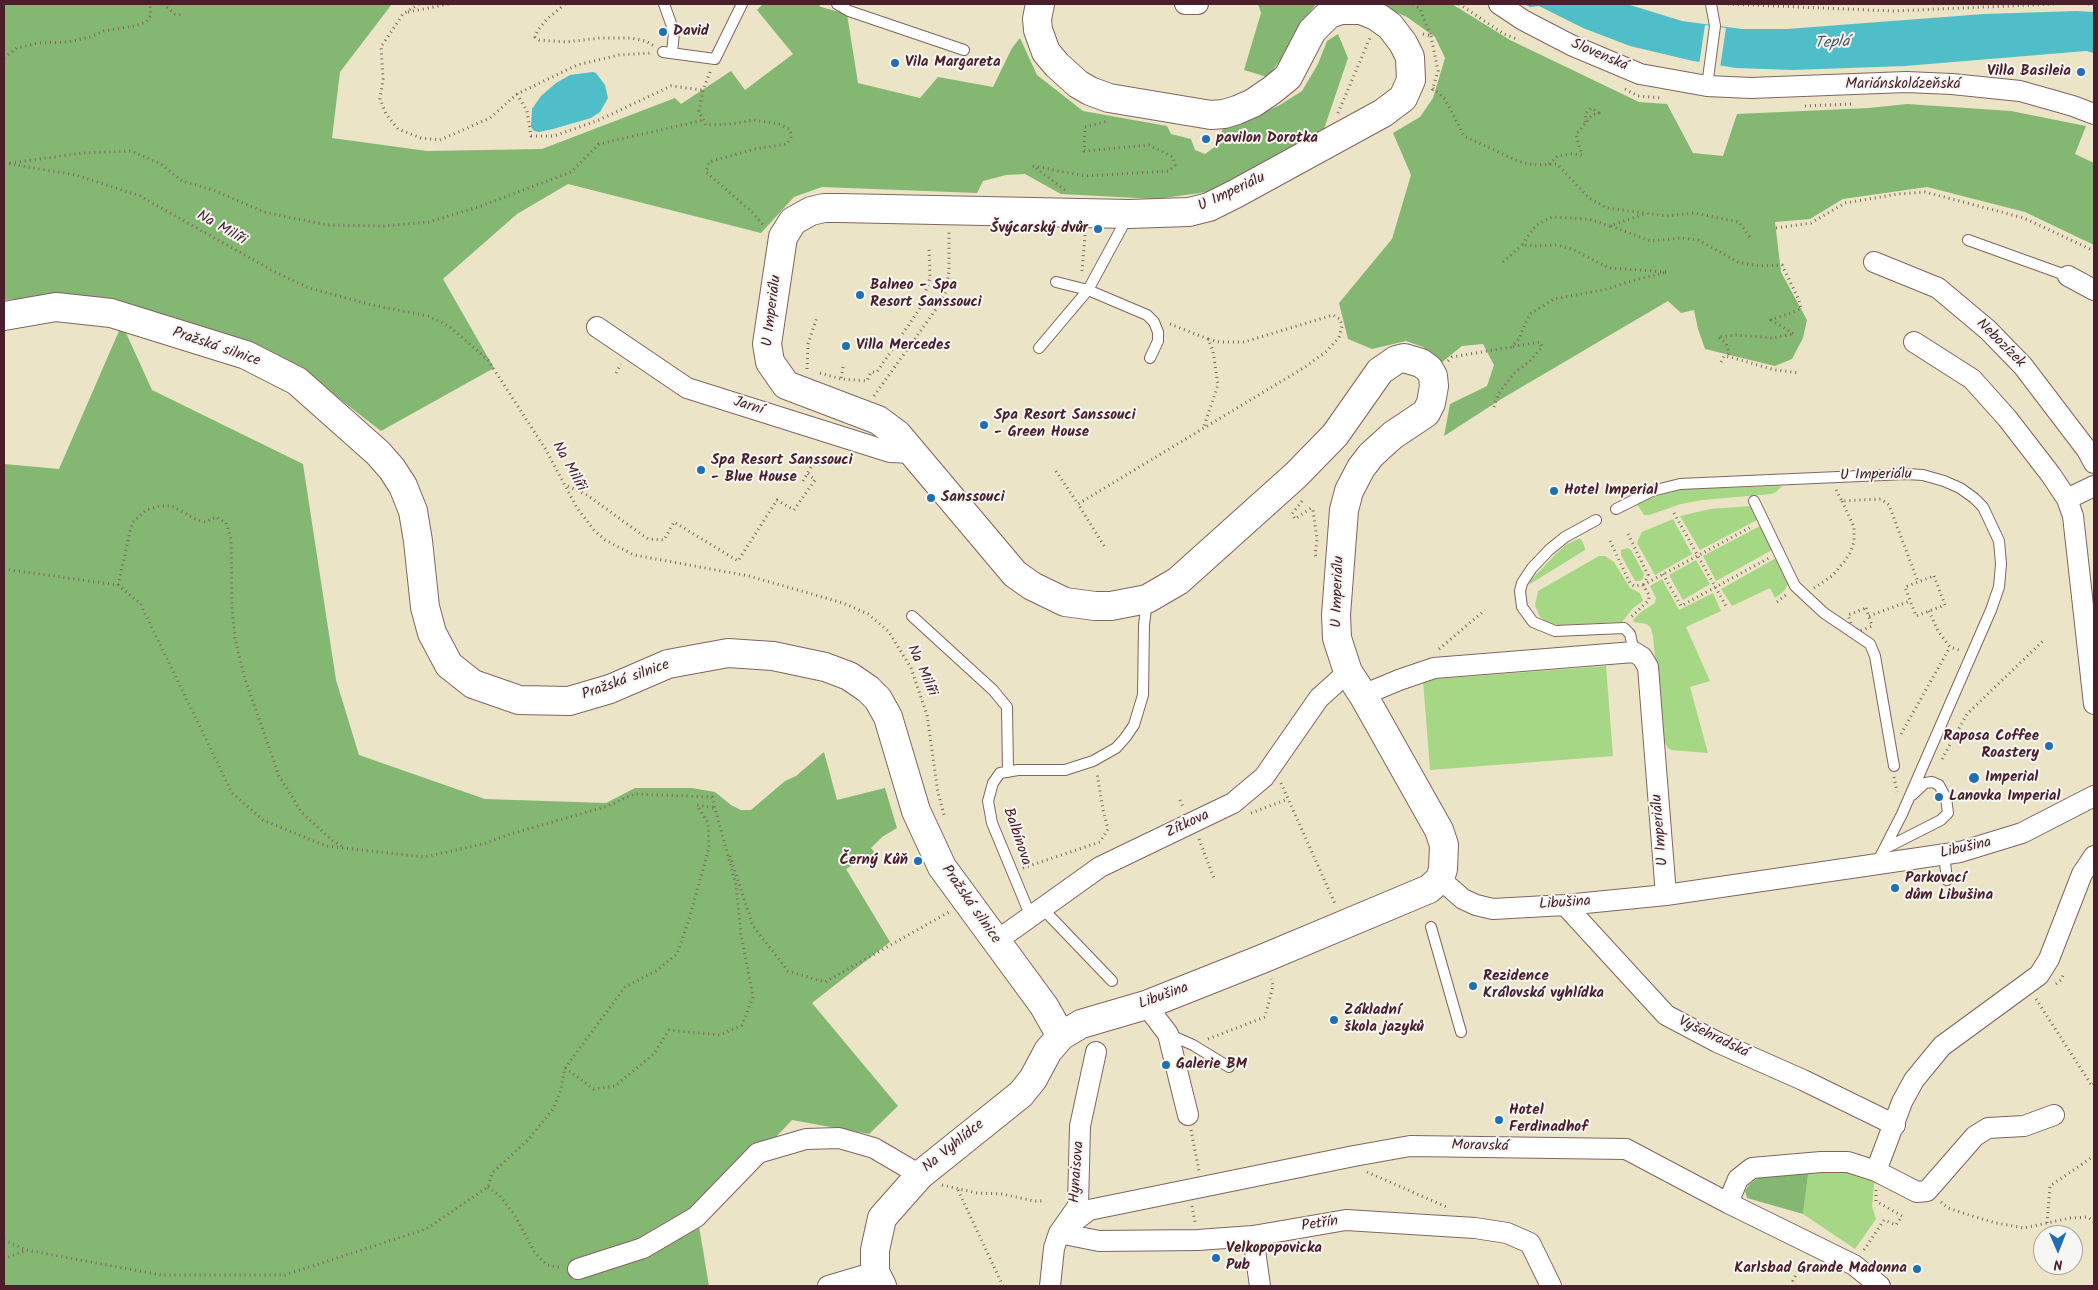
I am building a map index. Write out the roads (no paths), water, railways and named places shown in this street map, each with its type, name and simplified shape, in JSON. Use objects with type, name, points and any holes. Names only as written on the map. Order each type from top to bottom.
[{"type":"street","name":"U Imperiálu","points":[[1040,4],[1037,19],[1038,30],[1046,52],[1056,65],[1078,84],[1109,98],[1211,115],[1237,110],[1253,103],[1288,77],[1312,31],[1329,14],[1341,10],[1361,10],[1376,16],[1390,26],[1403,43],[1422,84],[1395,106],[1325,146],[1209,207],[1170,214],[824,208],[801,215],[793,221],[783,237],[767,344],[770,362],[777,375],[786,385],[878,420],[897,434],[1015,574],[1053,597],[1079,605],[1111,606],[1147,599],[1178,581],[1296,475],[1335,435],[1380,371],[1396,360],[1412,360],[1421,363],[1429,369],[1433,376],[1434,386],[1431,403],[1426,413],[1393,435],[1371,455],[1355,480],[1344,510],[1336,615],[1337,638],[1348,672],[1363,695],[1439,830],[1444,845],[1445,858],[1440,879]]},
{"type":"street","points":[[1184,4],[1198,4]]},
{"type":"street","name":"Slovenská","points":[[1499,4],[1523,20],[1571,44],[1640,74],[1708,78]]},
{"type":"street","name":"Mariánskolázeňská","points":[[1708,78],[1751,88],[1906,82],[1952,84],[2020,91],[2094,114]]},
{"type":"street","name":"Nebozízek","points":[[1874,262],[1938,288],[1988,330],[2023,366],[2087,450],[2094,463]]},
{"type":"street","points":[[2068,276],[2094,290]]},
{"type":"street","name":"Pražská silnice","points":[[4,316],[56,307],[111,313],[246,355],[298,381],[378,452],[403,486],[413,511],[425,607],[432,633],[449,665],[473,684],[519,700],[569,701],[610,689],[668,664],[728,653],[772,656],[825,668],[849,676],[868,689],[878,700],[888,718],[916,811],[942,867],[1044,1006],[1061,1036]]},
{"type":"street","name":"Jarní","points":[[597,327],[686,388],[890,452],[914,452]]},
{"type":"street","points":[[1914,342],[1972,379],[2007,418],[2067,499],[2073,516],[2094,704]]},
{"type":"street","points":[[2067,499],[2094,486]]},
{"type":"street","name":"U Imperiálu","points":[[1634,652],[1642,657],[1648,667],[1666,895]]},
{"type":"street","points":[[1363,695],[1434,668],[1634,652]]},
{"type":"street","name":"Zítkova","points":[[996,942],[1100,867],[1233,804],[1264,776],[1319,698],[1348,672]]},
{"type":"street","name":"Libušina","points":[[1061,1036],[1082,1024],[1146,1005],[1262,959],[1429,889],[1440,879],[1463,899],[1476,905],[1493,909],[1565,905],[1666,895],[1880,857],[1944,854],[1994,843],[2022,834],[2094,796]]},
{"type":"street","points":[[1876,1171],[1895,1125],[1902,1102],[1914,1080],[1942,1046],[2039,975],[2049,959],[2082,874],[2094,856]]},
{"type":"street","name":"Vyšehradská","points":[[1565,905],[1666,1015],[1717,1042],[1803,1080],[1895,1125]]},
{"type":"street","points":[[1146,1005],[1168,1034],[1188,1115]]},
{"type":"street","name":"Na Vyhlídce","points":[[828,1286],[878,1279],[875,1250],[882,1218],[932,1180],[1021,1094],[1033,1079],[1048,1051],[1061,1036]]},
{"type":"street","name":"Hynaisova","points":[[1050,1286],[1054,1248],[1060,1233],[1078,1206],[1080,1126],[1096,1052]]},
{"type":"street","points":[[1728,1203],[1738,1179],[1752,1168],[1821,1162],[1848,1162],[1876,1171],[1917,1192],[1927,1191],[1975,1136],[1988,1128],[2024,1126],[2054,1115]]},
{"type":"street","points":[[578,1269],[643,1248],[696,1217],[758,1153],[806,1139],[838,1138],[874,1148],[932,1180]]},
{"type":"street","name":"Moravská","points":[[1060,1233],[1089,1210],[1410,1146],[1626,1150],[1854,1265],[1880,1286]]},
{"type":"street","name":"Petřín","points":[[1060,1233],[1099,1241],[1198,1240],[1253,1236],[1346,1220],[1476,1228],[1507,1233],[1530,1243],[1551,1286]]},
{"type":"street","points":[[1253,1236],[1260,1286]]},
{"type":"lane","points":[[664,4],[674,32],[668,53],[714,60],[742,4]]},
{"type":"lane","points":[[837,4],[849,11],[964,50]]},
{"type":"lane","points":[[1708,78],[1715,26],[1711,4]]},
{"type":"lane","points":[[1038,348],[1085,289],[1129,214]]},
{"type":"lane","points":[[1968,240],[2068,276]]},
{"type":"lane","points":[[1056,282],[1085,289],[1148,315],[1154,322],[1158,332],[1158,342],[1150,358]]},
{"type":"lane","name":"U Imperiálu","points":[[1616,509],[1652,491],[1680,484],[1828,477],[1923,475],[1960,488],[1983,508],[1999,541],[2001,576],[1991,610],[1909,797],[1880,857]]},
{"type":"lane","points":[[1754,501],[1794,586],[1824,613],[1870,644],[1875,656],[1894,766]]},
{"type":"lane","name":"U Imperiálu","points":[[1596,520],[1565,538],[1549,550],[1532,568],[1522,583],[1520,591],[1522,607],[1533,622],[1555,631],[1624,628],[1630,634],[1634,652]]},
{"type":"lane","points":[[912,616],[993,690],[1007,707],[1008,772],[1018,770],[1065,770],[1100,758],[1116,748],[1134,725],[1143,695],[1144,625],[1147,599]]},
{"type":"lane","name":"Balbínova","points":[[1008,772],[1000,773],[993,783],[988,801],[992,823],[1042,909]]},
{"type":"lane","points":[[1880,857],[1941,820],[1948,813],[1944,791],[1939,785],[1932,782],[1925,783],[1909,797]]},
{"type":"lane","points":[[1944,854],[1947,880]]},
{"type":"lane","points":[[1042,909],[1112,981]]},
{"type":"lane","points":[[1431,927],[1461,1032]]},
{"type":"lane","points":[[1168,1034],[1193,1045],[1229,1067]]},
{"type":"water","name":"Teplá","points":[[1524,4],[1627,4],[1682,21],[1742,29],[1787,29],[1984,14],[2094,12],[2094,53],[2086,51],[1905,66],[1793,70],[1736,68],[1693,61],[1630,46],[1583,28],[1539,6],[1530,7]]},
{"type":"water","points":[[596,73],[605,85],[608,98],[600,112],[591,118],[553,129],[539,132],[534,131],[531,127],[532,109],[541,96],[556,83],[570,75]]},
{"type":"place","name":"David","points":[[663,32]]},
{"type":"place","name":"Vila Margareta","points":[[895,63]]},
{"type":"place","name":"Villa Basileia","points":[[2081,72]]},
{"type":"place","name":"pavilon Dorotka","points":[[1206,139]]},
{"type":"place","name":"Švýcarský dvůr","points":[[1098,229]]},
{"type":"place","name":"Balneo - Spa Resort Sanssouci","points":[[860,295]]},
{"type":"place","name":"Villa Mercedes","points":[[846,346]]},
{"type":"place","name":"Spa Resort Sanssouci - Green House","points":[[984,425]]},
{"type":"place","name":"Spa Resort Sanssouci - Blue House","points":[[701,470]]},
{"type":"place","name":"Hotel Imperial","points":[[1554,491]]},
{"type":"place","name":"Sanssouci","points":[[931,498]]},
{"type":"place","name":"Raposa Coffee Roastery","points":[[2049,746]]},
{"type":"place","name":"Imperial","points":[[1974,778]]},
{"type":"place","name":"Lanovka Imperial","points":[[1939,797]]},
{"type":"place","name":"Černý Kůň","points":[[918,861]]},
{"type":"place","name":"Parkovací dům Libušina","points":[[1895,888]]},
{"type":"place","name":"Rezidence Královská vyhlídka","points":[[1473,986]]},
{"type":"place","name":"Základní škola jazyků","points":[[1334,1020]]},
{"type":"place","name":"Galerie BM","points":[[1166,1065]]},
{"type":"place","name":"Hotel Ferdinadhof","points":[[1499,1120]]},
{"type":"place","name":"Velkopopovicka Pub","points":[[1216,1258]]},
{"type":"place","name":"Karlsbad Grande Madonna","points":[[1917,1269]]}]
